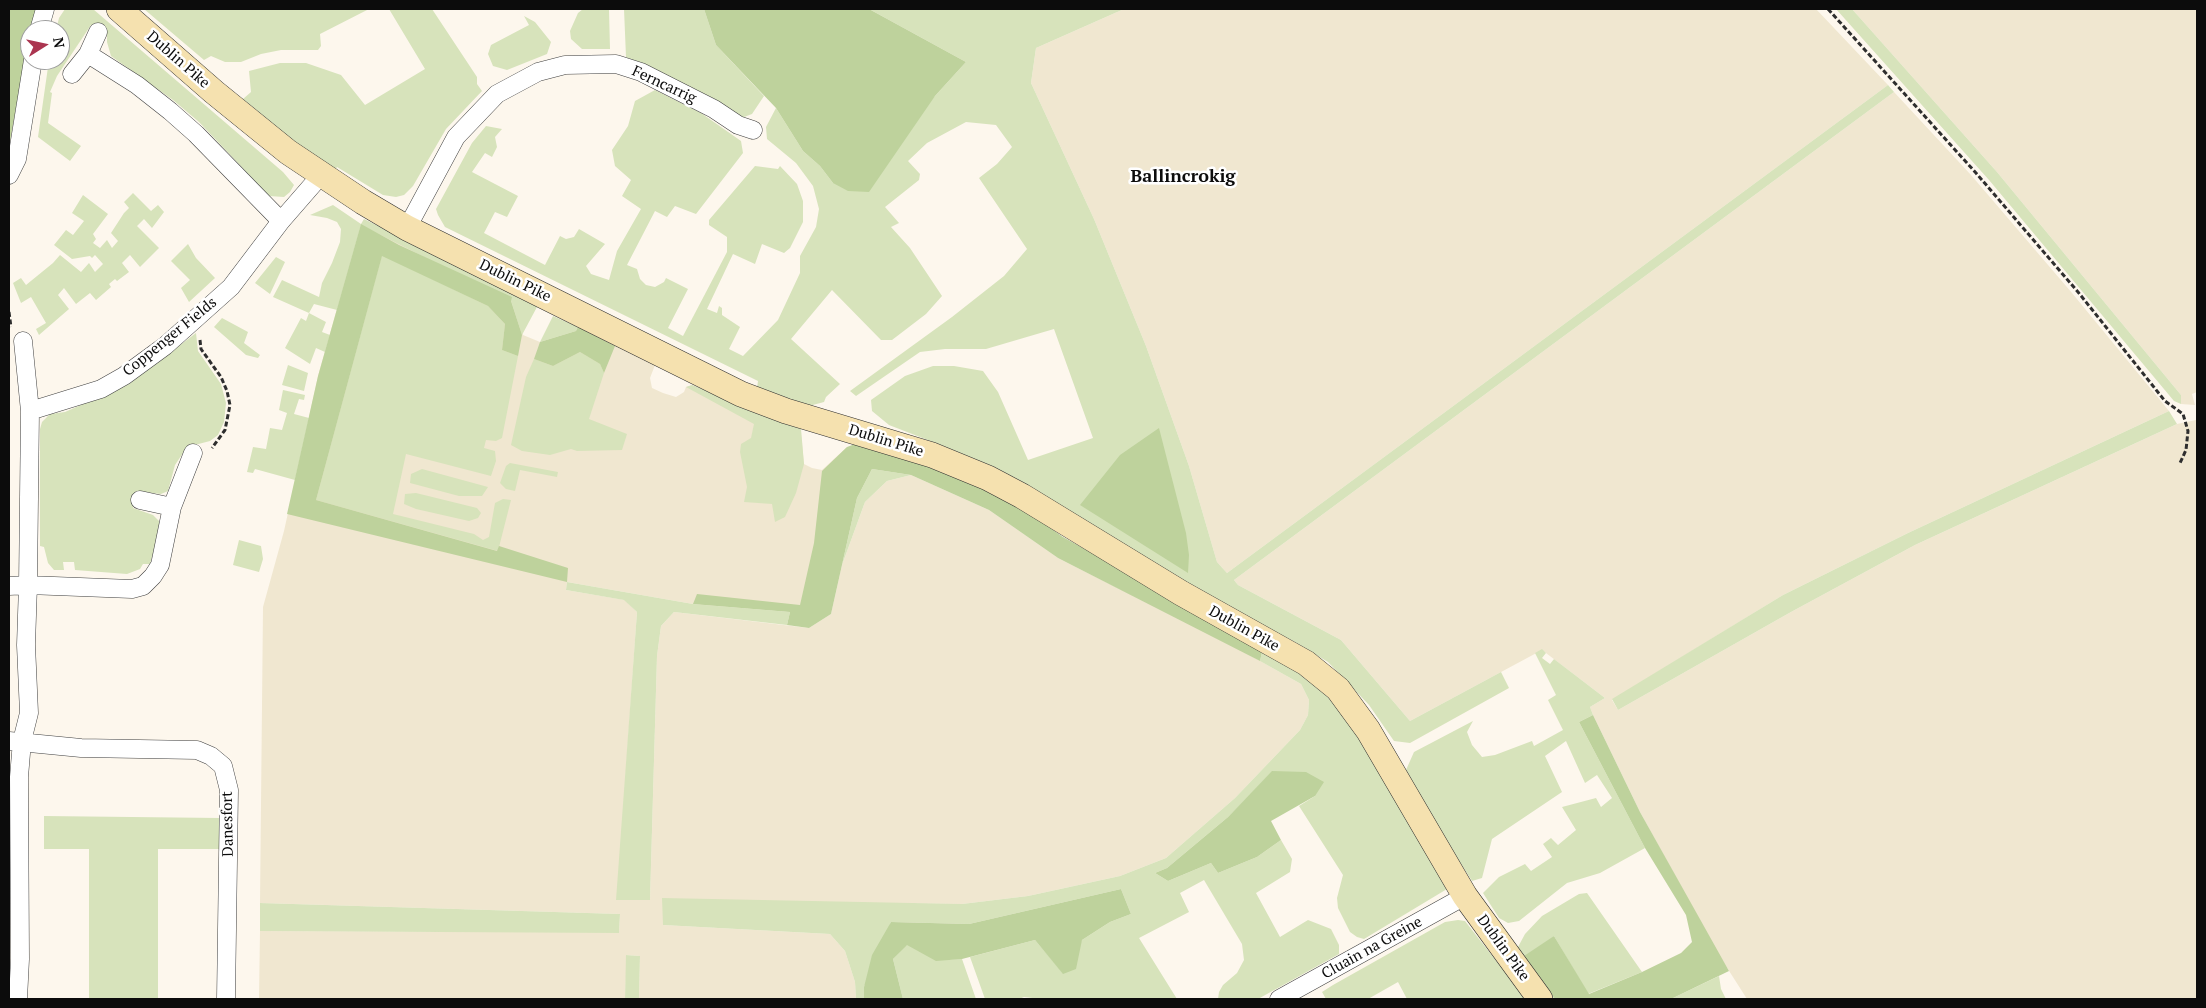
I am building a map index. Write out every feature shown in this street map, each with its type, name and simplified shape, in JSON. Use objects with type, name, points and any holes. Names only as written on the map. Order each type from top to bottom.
[{"type":"street","name":"Dublin Pike","points":[[120,9],[222,98],[288,152],[321,175],[407,228],[741,394],[786,411],[932,455],[988,478],[1181,593],[1306,663],[1338,689],[1368,730],[1465,896],[1540,999]]},
{"type":"street","points":[[72,74],[88,54],[98,32]]},
{"type":"street","points":[[88,54],[137,85],[170,111],[196,134],[281,221]]},
{"type":"street","name":"Ferncarrig","points":[[407,228],[456,137],[497,94],[538,72],[565,65],[616,64],[641,72],[714,109],[738,125],[753,130]]},
{"type":"street","points":[[9,175],[17,159],[31,70]]},
{"type":"street","name":"Coppenger Fields","points":[[30,411],[101,388],[131,371],[165,346],[230,287],[281,221],[321,175]]},
{"type":"street","points":[[18,999],[15,959],[19,777],[15,741],[29,713],[26,645],[30,411],[23,341]]},
{"type":"street","points":[[9,586],[132,589],[143,586],[153,576],[160,564],[172,507],[193,453]]},
{"type":"street","points":[[140,500],[172,507]]},
{"type":"street","name":"Danesfort","points":[[15,741],[81,748],[197,750],[211,756],[223,766],[229,790],[226,999]]},
{"type":"street","name":"Cluain na Greine","points":[[1279,999],[1465,896]]},
{"type":"path","points":[[1828,9],[1983,181],[2078,292],[2164,402],[2183,414],[2188,431],[2186,450],[2180,463]]},
{"type":"path","points":[[191,323],[200,332],[201,349],[221,377],[230,405],[225,430],[208,454],[193,453]]},
{"type":"shaded area","points":[[1124,9],[1816,9],[1888,85],[1227,573],[1217,562],[1189,466],[1146,346],[1094,219],[1031,83],[1036,48]]},
{"type":"shaded area","points":[[1852,9],[2197,9],[2197,392],[2192,394],[2195,405],[2181,404],[2181,395],[1997,172]]},
{"type":"shaded area","points":[[1894,92],[1971,175],[2072,293],[2169,411],[1908,533],[1783,595],[1612,700],[1618,710],[1791,612],[1915,545],[2177,424],[2196,420],[2197,999],[1747,999],[1717,952],[1640,812],[1593,715],[1590,707],[1605,698],[1542,650],[1410,721],[1341,640],[1238,585],[1234,580]]},
{"type":"shaded area","points":[[361,224],[511,301],[523,335],[540,342],[576,331],[578,327],[655,365],[650,378],[652,388],[676,397],[684,392],[686,387],[692,385],[745,410],[801,432],[804,464],[812,468],[822,470],[847,447],[809,613],[693,604],[567,582],[566,590],[625,600],[637,612],[617,900],[650,900],[657,656],[661,626],[674,612],[809,628],[831,614],[842,565],[865,502],[887,481],[911,475],[989,510],[1058,558],[1239,649],[1301,684],[1309,700],[1308,715],[1300,730],[1235,798],[1166,858],[1120,876],[1028,896],[962,904],[833,903],[663,925],[830,934],[845,951],[855,982],[856,999],[639,999],[640,956],[627,955],[625,999],[259,999],[260,931],[619,932],[620,914],[260,903],[263,607],[284,531],[318,376]]},
{"type":"green space","points":[[9,9],[37,9],[33,20],[20,20],[20,70],[23,70],[9,147]]},
{"type":"green space","points":[[65,9],[93,9],[283,172],[294,185],[290,192],[284,197],[269,196],[199,122],[173,100],[111,56],[107,42],[107,31],[91,25],[70,56],[70,20],[58,20]]},
{"type":"green space","points":[[144,9],[369,9],[320,34],[321,46],[318,50],[281,50],[261,54],[241,62],[225,62],[211,56],[204,60]]},
{"type":"green space","points":[[389,9],[432,9],[477,77],[477,84],[482,91],[446,129],[413,186],[404,195],[396,197],[383,195],[337,167],[334,173],[243,99],[251,92],[249,71],[280,63],[306,63],[341,75],[365,105],[425,69]]},
{"type":"green space","points":[[583,9],[609,9],[610,49],[582,49],[571,39],[570,31],[578,13]]},
{"type":"green space","points":[[624,9],[704,9],[716,45],[764,96],[752,114],[744,117],[735,116],[659,72],[626,57]]},
{"type":"green space","points":[[704,9],[869,9],[966,62],[935,96],[869,192],[848,191],[833,183],[820,166],[803,151],[776,108],[716,45]]},
{"type":"green space","points":[[869,9],[1124,9],[1036,48],[1031,83],[1094,219],[1146,346],[1189,466],[1217,562],[1227,573],[1888,85],[1894,92],[1234,580],[1238,585],[1341,640],[1410,721],[1501,672],[1509,688],[1410,743],[1394,741],[1369,705],[1328,662],[1293,641],[1189,587],[943,446],[889,425],[872,411],[871,400],[905,376],[933,366],[954,366],[983,371],[998,392],[1028,460],[1093,438],[1054,329],[986,349],[945,349],[920,352],[856,396],[850,391],[952,317],[1004,276],[1027,249],[979,178],[997,164],[1012,147],[996,125],[966,122],[927,143],[908,161],[920,174],[919,180],[885,207],[899,223],[891,227],[910,248],[942,296],[926,314],[892,340],[881,340],[832,290],[791,339],[840,384],[826,397],[824,402],[809,406],[757,388],[758,381],[445,227],[438,215],[436,209],[472,143],[486,126],[502,129],[495,137],[497,147],[492,157],[485,153],[472,172],[518,196],[507,217],[495,212],[484,233],[545,265],[560,236],[566,239],[574,237],[579,229],[605,244],[586,266],[591,274],[609,280],[617,251],[641,209],[622,196],[631,180],[615,166],[612,150],[628,126],[635,101],[655,90],[701,113],[741,141],[743,153],[696,214],[675,206],[667,217],[655,211],[627,265],[637,269],[640,279],[646,285],[655,287],[664,282],[666,278],[688,289],[668,328],[683,336],[727,252],[727,237],[709,225],[709,220],[755,166],[778,169],[780,166],[797,184],[803,201],[803,222],[790,248],[784,253],[762,244],[755,264],[733,254],[707,309],[717,313],[719,306],[722,308],[722,315],[740,327],[729,349],[743,356],[778,320],[800,273],[800,256],[816,227],[819,209],[813,186],[796,163],[767,139],[766,127],[776,108],[803,151],[820,166],[833,183],[935,96],[966,62]]},
{"type":"green space","points":[[1836,9],[1852,9],[1997,172],[2181,395],[2181,404],[2174,401],[1989,180]]},
{"type":"green space","points":[[524,16],[535,22],[551,42],[547,54],[507,70],[493,66],[488,54],[491,45],[529,25]]},
{"type":"green space","points":[[48,70],[61,70],[50,92],[52,93],[48,123],[81,146],[70,161],[38,137]]},
{"type":"green space","points":[[133,193],[151,211],[158,205],[164,212],[152,228],[144,219],[137,226],[159,248],[140,267],[130,255],[122,263],[129,272],[117,281],[115,279],[109,284],[111,287],[96,300],[90,293],[76,304],[64,288],[58,295],[69,309],[39,335],[36,329],[46,323],[31,297],[21,303],[13,283],[21,278],[26,285],[60,255],[81,272],[89,263],[95,272],[103,264],[95,255],[92,258],[90,256],[72,259],[54,245],[66,230],[73,235],[84,221],[72,213],[83,195],[108,214],[93,234],[96,239],[93,243],[100,248],[107,240],[112,248],[118,241],[111,233],[129,208],[124,202]]},
{"type":"green space","points":[[333,205],[361,224],[364,219],[511,291],[537,307],[522,335],[511,301],[361,225],[337,310],[314,304],[309,313],[273,297],[282,280],[319,297],[322,283],[340,242],[341,229],[337,222],[310,215]]},
{"type":"green space","points":[[361,224],[399,245],[512,297],[511,301],[522,335],[518,356],[502,350],[505,324],[488,306],[382,256],[316,500],[497,551],[499,546],[568,568],[567,582],[287,514],[318,376]]},
{"type":"green space","points":[[188,244],[196,258],[215,278],[189,302],[181,288],[190,280],[171,261]]},
{"type":"green space","points":[[382,255],[488,306],[505,324],[502,350],[518,356],[502,438],[496,441],[486,440],[484,448],[495,451],[496,461],[491,476],[406,454],[393,514],[474,534],[483,540],[489,537],[495,503],[503,499],[511,500],[498,551],[316,500]]},
{"type":"green space","points":[[276,257],[285,262],[270,294],[255,283]]},
{"type":"green space","points":[[309,313],[326,322],[322,332],[330,335],[325,352],[316,348],[310,364],[285,348],[301,318],[306,321]]},
{"type":"green space","points":[[553,316],[578,327],[576,331],[540,342]]},
{"type":"green space","points":[[222,318],[248,332],[244,343],[260,355],[258,358],[246,355],[214,327]]},
{"type":"green space","points":[[578,327],[615,346],[604,373],[600,364],[580,352],[553,366],[534,359],[540,342],[576,331]]},
{"type":"green space","points":[[196,333],[198,351],[221,384],[226,403],[224,422],[218,435],[210,441],[187,447],[175,465],[168,491],[161,494],[136,491],[133,508],[153,515],[159,521],[160,529],[150,564],[143,564],[140,569],[127,574],[75,570],[74,562],[63,562],[64,570],[54,570],[48,563],[44,547],[40,546],[40,429],[42,422],[50,414],[65,412],[129,384]]},
{"type":"green space","points":[[580,352],[600,364],[604,373],[589,419],[627,434],[622,450],[577,451],[571,449],[550,455],[522,451],[511,445],[526,377],[534,359],[553,366]]},
{"type":"green space","points":[[288,365],[308,373],[304,391],[282,385]]},
{"type":"green space","points":[[692,385],[801,429],[804,464],[796,493],[785,517],[775,522],[772,504],[744,502],[747,487],[740,452],[741,444],[751,438],[754,424],[686,387]]},
{"type":"green space","points":[[283,390],[305,395],[304,400],[299,399],[294,414],[309,418],[295,480],[255,469],[253,473],[247,472],[253,447],[266,449],[270,428],[282,430],[287,413],[279,410]]},
{"type":"green space","points":[[2169,411],[2177,424],[1915,545],[1791,612],[1618,710],[1612,699],[1783,595],[1908,533]]},
{"type":"green space","points":[[1159,428],[1186,533],[1189,555],[1188,573],[1080,505],[1120,455]]},
{"type":"green space","points":[[855,444],[941,467],[1014,502],[1063,537],[1263,648],[1260,661],[1058,558],[989,510],[911,475],[872,469],[857,498],[831,614],[809,628],[787,625],[790,612],[693,604],[697,594],[800,605],[814,543],[822,471],[847,447]]},
{"type":"green space","points":[[510,463],[558,472],[557,477],[520,470],[515,491],[506,489],[500,483],[506,466]]},
{"type":"green space","points":[[422,469],[488,487],[482,496],[459,496],[410,483],[411,474]]},
{"type":"green space","points":[[872,469],[911,475],[887,481],[865,502],[842,565],[857,498]]},
{"type":"green space","points":[[416,493],[477,508],[481,513],[478,518],[469,521],[416,509],[404,504],[405,494]]},
{"type":"green space","points":[[239,540],[261,546],[263,559],[259,572],[233,565]]},
{"type":"green space","points":[[567,582],[693,604],[790,612],[787,625],[674,612],[661,626],[657,656],[650,900],[616,900],[637,612],[624,600],[566,590]]},
{"type":"green space","points":[[1263,648],[1297,668],[1323,691],[1354,729],[1447,889],[1364,939],[1357,937],[1350,932],[1338,908],[1337,898],[1343,875],[1299,806],[1315,796],[1273,771],[1228,817],[1167,868],[1155,873],[1168,881],[1211,863],[1218,873],[1257,857],[1281,840],[1292,859],[1290,872],[1256,893],[1280,937],[1308,920],[1331,929],[1339,945],[1339,954],[1258,999],[1218,999],[1223,985],[1237,973],[1244,960],[1242,944],[1204,880],[1180,893],[1189,912],[1139,938],[1177,999],[1041,999],[1024,997],[1019,999],[985,999],[970,957],[1035,940],[1063,973],[1082,940],[1110,922],[1131,914],[1121,889],[969,924],[891,922],[864,987],[864,999],[856,999],[855,982],[845,951],[830,934],[663,925],[662,898],[962,904],[1028,896],[1120,876],[1166,858],[1235,798],[1300,730],[1308,715],[1309,700],[1301,684],[1260,661]]},
{"type":"green space","points":[[1542,649],[1546,653],[1542,658],[1550,664],[1554,659],[1605,698],[1590,707],[1593,715],[1579,722],[1645,848],[1600,873],[1567,883],[1519,921],[1508,923],[1499,918],[1483,893],[1499,877],[1525,864],[1531,871],[1552,857],[1543,844],[1551,838],[1558,845],[1576,830],[1562,807],[1596,798],[1601,807],[1612,798],[1597,775],[1585,783],[1566,741],[1545,756],[1562,792],[1492,839],[1482,878],[1472,881],[1422,803],[1406,770],[1414,752],[1473,721],[1467,732],[1472,745],[1482,757],[1495,755],[1532,741],[1534,746],[1563,730],[1548,700],[1556,695],[1535,653]]},
{"type":"green space","points":[[1593,715],[1640,812],[1729,971],[1671,999],[1555,999],[1524,956],[1554,936],[1589,994],[1681,953],[1692,942],[1686,915],[1645,848],[1579,722]]},
{"type":"green space","points":[[1272,771],[1306,772],[1324,782],[1315,796],[1271,821],[1281,840],[1257,857],[1218,873],[1211,863],[1168,881],[1155,873],[1167,868],[1228,817]]},
{"type":"green space","points":[[44,816],[220,818],[220,849],[158,849],[158,999],[89,999],[89,849],[44,849]]},
{"type":"green space","points":[[1121,889],[1131,914],[1110,922],[1082,940],[1076,969],[1063,974],[1035,940],[962,959],[936,961],[907,945],[893,959],[903,999],[864,999],[864,987],[872,955],[891,922],[969,924]]},
{"type":"green space","points":[[1587,893],[1642,972],[1588,994],[1554,936],[1529,964],[1555,999],[1549,999],[1516,952],[1525,934],[1542,916],[1579,894]]},
{"type":"green space","points":[[260,903],[620,914],[619,933],[260,931]]},
{"type":"green space","points":[[1465,921],[1526,999],[1407,999],[1398,982],[1368,999],[1326,999],[1322,992],[1445,922]]},
{"type":"green space","points":[[907,944],[936,960],[962,959],[976,999],[903,999],[893,959]]},
{"type":"green space","points":[[626,955],[640,956],[639,999],[625,999]]},
{"type":"green space","points":[[1719,976],[1721,989],[1726,999],[1671,999]]},
{"type":"district","name":"Ballincrokig","points":[[1183,177]]}]
